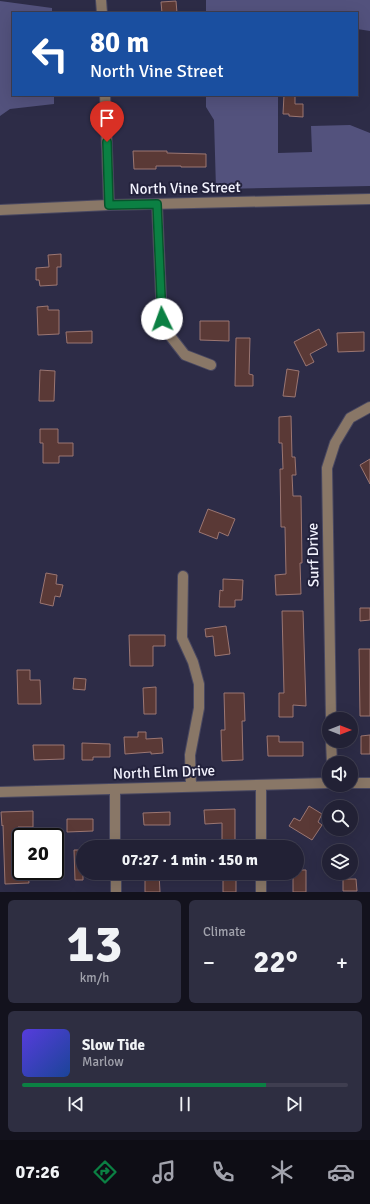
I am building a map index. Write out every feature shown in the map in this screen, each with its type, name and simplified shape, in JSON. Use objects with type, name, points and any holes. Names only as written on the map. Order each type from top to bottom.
[{"type":"street","points":[[101,0],[102,12]]},
{"type":"street","points":[[105,96],[109,205]]},
{"type":"street","name":"North Vine Street","points":[[0,210],[109,205],[370,199]]},
{"type":"street","points":[[157,204],[162,319],[171,337],[186,355],[211,365]]},
{"type":"street","name":"Surf Drive","points":[[331,712],[327,468],[335,443],[350,418],[370,407]]},
{"type":"street","points":[[183,576],[182,638],[193,662],[199,684],[199,708],[190,755],[191,786]]},
{"type":"street","name":"North Elm Drive","points":[[0,792],[322,783]]},
{"type":"street","points":[[358,783],[370,783]]},
{"type":"street","points":[[261,785],[261,840]]},
{"type":"street","points":[[115,789],[115,840]]},
{"type":"street","points":[[116,880],[116,892]]},
{"type":"street","points":[[261,880],[261,892]]},
{"type":"shaded area","points":[[206,0],[370,0],[370,31],[358,29],[358,12],[206,12]]},
{"type":"shaded area","points":[[0,1],[52,8],[52,12],[12,12],[12,96],[54,96],[54,104],[10,109],[0,116]]},
{"type":"shaded area","points":[[206,96],[278,96],[278,153],[312,152],[311,126],[350,125],[370,133],[370,186],[216,189],[214,120],[206,107]]},
{"type":"building","points":[[176,1],[177,12],[162,12],[161,2]]},
{"type":"building","points":[[284,96],[295,96],[295,104],[303,104],[303,117],[283,114]]},
{"type":"building","points":[[133,151],[167,151],[167,153],[206,154],[206,167],[156,166],[156,169],[134,169]]},
{"type":"building","points":[[61,254],[61,267],[57,267],[57,285],[40,286],[39,280],[36,280],[36,268],[49,267],[48,255]]},
{"type":"building","points":[[48,306],[48,310],[59,310],[59,334],[38,335],[37,307]]},
{"type":"building","points":[[200,321],[229,321],[229,341],[200,340]]},
{"type":"building","points":[[319,329],[327,345],[310,354],[314,362],[306,366],[294,342]]},
{"type":"building","points":[[92,331],[92,343],[67,343],[66,332]]},
{"type":"building","points":[[364,332],[364,351],[338,352],[337,333]]},
{"type":"building","points":[[236,338],[250,338],[249,374],[253,375],[253,386],[235,386]]},
{"type":"building","points":[[287,369],[299,371],[295,397],[283,396]]},
{"type":"building","points":[[40,370],[55,371],[54,401],[39,401]]},
{"type":"building","points":[[291,416],[292,457],[295,457],[296,475],[292,475],[293,496],[301,496],[301,594],[276,595],[275,575],[286,574],[285,527],[281,527],[280,469],[283,469],[282,443],[279,443],[279,417]]},
{"type":"building","points":[[40,429],[58,429],[58,443],[73,443],[73,456],[59,456],[59,463],[43,463],[43,443],[40,443]]},
{"type":"building","points":[[370,459],[370,484],[360,465]]},
{"type":"building","points":[[208,509],[235,519],[228,536],[219,532],[217,539],[199,532]]},
{"type":"building","points":[[46,573],[57,575],[56,584],[63,585],[60,597],[55,596],[53,606],[40,603]]},
{"type":"building","points":[[223,579],[243,580],[242,600],[235,600],[235,607],[219,607],[220,590],[223,591]]},
{"type":"building","points":[[360,608],[370,608],[370,620],[360,621]]},
{"type":"building","points":[[282,611],[303,611],[306,706],[293,705],[293,717],[279,717],[279,693],[284,693]]},
{"type":"building","points":[[226,626],[230,654],[215,656],[213,636],[206,637],[205,629]]},
{"type":"building","points":[[129,635],[165,635],[165,646],[153,646],[153,666],[130,666]]},
{"type":"building","points":[[359,649],[370,649],[370,716],[360,716]]},
{"type":"building","points":[[17,670],[30,670],[30,680],[40,680],[41,704],[18,704]]},
{"type":"building","points":[[74,678],[86,679],[85,690],[73,689]]},
{"type":"building","points":[[156,687],[156,714],[144,714],[143,688]]},
{"type":"building","points":[[224,693],[244,693],[245,721],[242,721],[243,760],[222,761],[221,730],[225,730]]},
{"type":"building","points":[[138,732],[146,732],[146,739],[162,738],[163,753],[151,754],[151,752],[125,754],[124,737],[138,737]]},
{"type":"building","points":[[370,735],[370,754],[361,754],[361,736]]},
{"type":"building","points":[[267,736],[279,736],[279,742],[303,742],[303,756],[268,756]]},
{"type":"building","points":[[82,743],[110,744],[110,757],[93,757],[93,760],[82,760]]},
{"type":"building","points":[[33,745],[64,745],[64,759],[34,760]]},
{"type":"building","points":[[309,806],[322,814],[318,822],[322,825],[312,840],[289,826],[294,818],[300,821]]},
{"type":"building","points":[[235,809],[235,840],[222,840],[222,823],[205,824],[204,810]]},
{"type":"building","points":[[33,811],[33,827],[12,828],[12,880],[29,880],[29,883],[5,884],[3,825],[2,826],[1,812]]},
{"type":"building","points":[[170,812],[170,825],[144,825],[143,813]]},
{"type":"building","points":[[67,819],[93,819],[93,831],[67,832]]},
{"type":"building","points":[[74,850],[76,850],[76,880]]},
{"type":"building","points":[[304,870],[306,870],[306,892],[293,892],[293,880],[304,880]]},
{"type":"building","points":[[145,880],[159,880],[160,892],[145,892]]},
{"type":"building","points":[[223,880],[236,880],[236,892],[223,892]]},
{"type":"building","points":[[343,880],[356,880],[357,891],[343,891]]},
{"type":"route","points":[[107,142],[109,205],[157,204],[162,319]]}]
